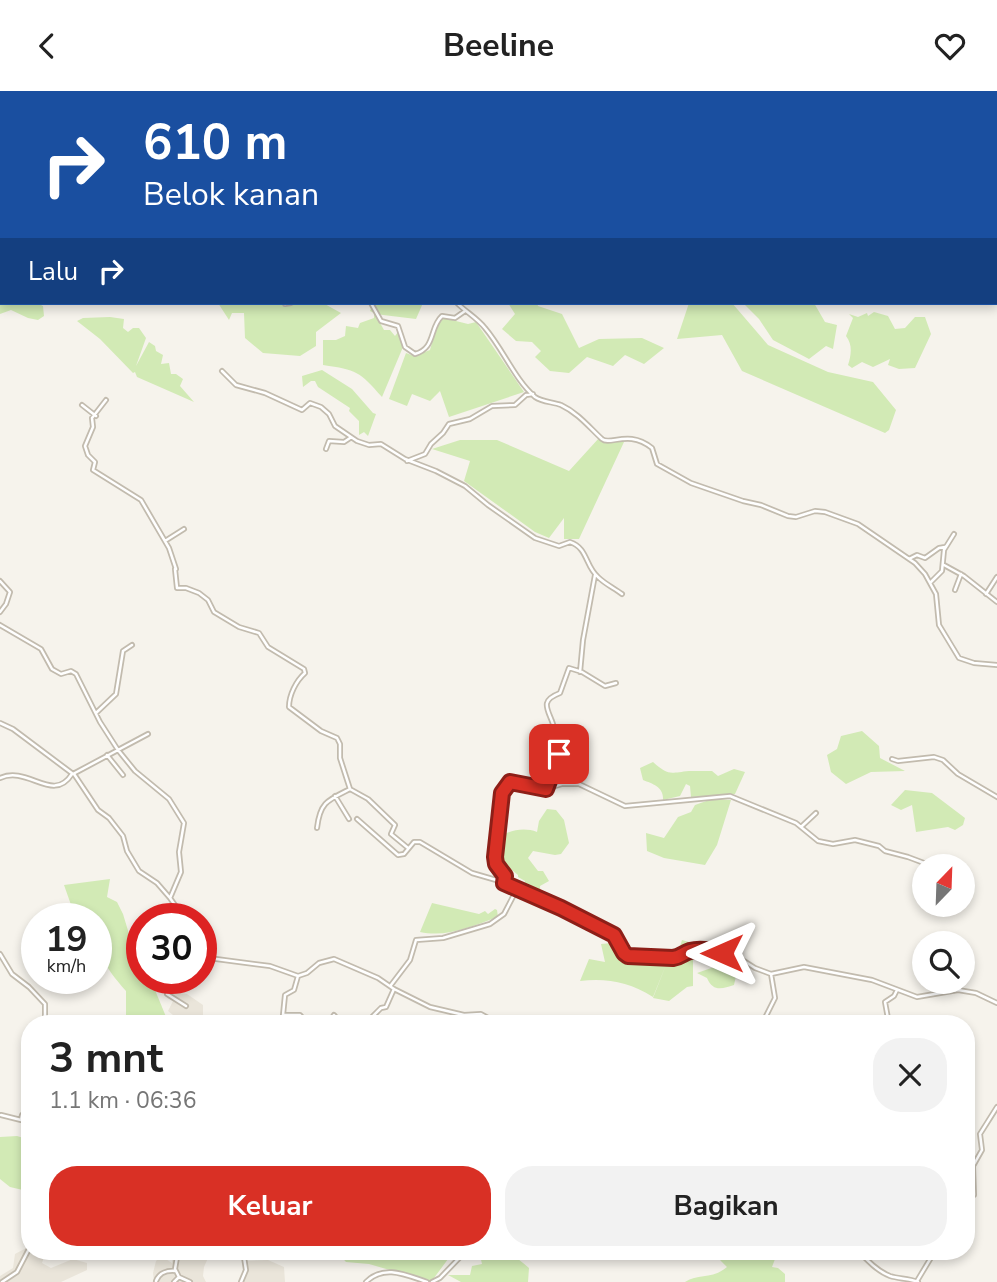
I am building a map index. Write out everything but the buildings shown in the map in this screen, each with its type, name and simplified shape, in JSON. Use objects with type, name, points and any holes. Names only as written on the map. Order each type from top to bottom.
[{"type":"street","points":[[372,305],[381,321],[398,326],[405,346],[415,354],[426,349],[435,323],[442,316],[455,318],[465,311]]},
{"type":"street","points":[[459,305],[486,329],[509,359],[522,384],[539,400],[563,407],[588,424],[606,442],[625,437],[643,442],[652,449],[657,464],[681,479],[792,517],[820,511],[844,518],[909,559],[931,582],[936,594],[939,625],[959,658],[997,666]]},
{"type":"street","points":[[222,371],[236,385],[265,393],[303,410],[309,403],[320,406],[329,414],[335,426],[351,437],[369,445],[380,443],[407,461],[465,486],[536,538],[559,546],[570,542],[579,545],[595,575],[622,594]]},
{"type":"street","points":[[407,461],[425,454],[449,423],[465,421],[493,406],[515,405],[526,395],[533,394]]},
{"type":"street","points":[[106,400],[92,418],[93,427],[85,446],[96,462],[93,470],[141,500],[170,548],[177,589],[186,588],[199,593],[208,600],[214,612],[239,627],[259,633],[268,647],[304,670],[296,683],[289,705],[321,731],[337,738],[350,789],[368,799],[395,825],[383,842]]},
{"type":"street","points":[[82,405],[96,416]]},
{"type":"street","points":[[326,449],[329,441],[344,442],[351,437]]},
{"type":"street","points":[[165,541],[184,529]]},
{"type":"street","points":[[931,582],[942,572],[945,548],[954,534]]},
{"type":"street","points":[[909,559],[917,555],[925,558],[939,548],[945,548]]},
{"type":"street","points":[[944,565],[961,574],[997,602]]},
{"type":"street","points":[[955,590],[961,574]]},
{"type":"street","points":[[579,673],[595,575]]},
{"type":"street","points":[[986,594],[997,577]]},
{"type":"street","points":[[0,580],[10,593],[0,611]]},
{"type":"street","points":[[0,625],[41,649],[54,670],[61,674],[71,671],[76,674],[118,750],[135,771],[169,799],[183,819],[179,852],[181,872],[170,898]]},
{"type":"street","points":[[96,713],[116,694],[126,649],[132,645]]},
{"type":"street","points":[[546,789],[558,762],[559,752],[552,736],[554,726],[547,705],[552,697],[561,693],[569,668],[605,686],[616,683]]},
{"type":"street","points":[[0,723],[13,729],[73,774],[95,807],[109,818],[123,836],[127,851],[139,871],[157,883],[174,903]]},
{"type":"street","points":[[0,778],[7,775],[24,776],[56,787],[73,774],[148,734]]},
{"type":"street","points":[[107,755],[123,775]]},
{"type":"street","points":[[892,759],[898,761],[934,757],[943,760],[958,774],[997,797]]},
{"type":"street","points":[[504,883],[505,876],[495,860],[502,791],[510,782],[546,789],[562,784],[579,784],[625,806],[730,796],[801,827],[818,841],[833,844],[855,841],[879,846],[885,852],[912,858]]},
{"type":"street","points":[[317,828],[321,810],[328,800],[350,789]]},
{"type":"street","points":[[335,796],[349,819]]},
{"type":"street","points":[[801,827],[816,813]]},
{"type":"street","points":[[357,819],[400,855],[414,842],[420,842],[472,873],[517,888],[614,935],[628,956],[673,958],[692,951],[710,950],[733,954],[755,968],[771,974],[804,968],[872,980],[923,997],[958,990],[976,993],[997,1003]]},
{"type":"street","points":[[391,834],[408,848]]},
{"type":"street","points":[[375,1015],[380,1008],[386,1007],[392,987],[412,956],[416,940],[443,938],[490,924],[504,914],[517,888]]},
{"type":"street","points":[[0,954],[12,974],[45,1004],[45,1015]]},
{"type":"street","points":[[217,959],[275,967],[298,976],[307,973],[319,963],[334,959],[366,972],[430,1007],[464,1015],[483,1015]]},
{"type":"street","points":[[766,1015],[775,998],[771,974]]},
{"type":"street","points":[[283,1015],[285,995],[294,990],[298,976]]},
{"type":"street","points":[[888,1015],[885,1002],[894,996],[897,990]]},
{"type":"street","points":[[167,994],[186,1006]]},
{"type":"street","points":[[975,1162],[982,1150],[980,1134],[997,1107]]},
{"type":"street","points":[[1,1115],[21,1120]]},
{"type":"street","points":[[2,1282],[17,1272],[23,1260]]},
{"type":"street","points":[[177,1260],[176,1271],[179,1277],[190,1282]]},
{"type":"street","points":[[241,1282],[246,1271],[244,1260]]},
{"type":"street","points":[[432,1282],[440,1278],[457,1260]]},
{"type":"street","points":[[866,1260],[888,1276],[917,1282],[930,1260]]},
{"type":"street","points":[[156,1281],[166,1272],[176,1271]]},
{"type":"street","points":[[366,1282],[382,1271],[410,1275],[427,1282]]},
{"type":"street","points":[[174,1282],[179,1277]]},
{"type":"street","points":[[902,1282],[903,1277]]},
{"type":"shaded area","points":[[170,994],[187,994],[203,1005],[203,1015],[173,1015],[168,1011],[173,1001],[167,998]]},
{"type":"shaded area","points":[[21,1251],[21,1260],[43,1260],[42,1263],[51,1268],[76,1260],[87,1263],[87,1270],[61,1282],[0,1282],[0,1276],[13,1268],[15,1254]]},
{"type":"shaded area","points":[[167,1260],[172,1263],[172,1260],[207,1260],[203,1276],[206,1282],[154,1282],[156,1261]]},
{"type":"shaded area","points":[[268,1260],[284,1267],[285,1282],[238,1282],[243,1273],[244,1261]]},
{"type":"green space","points":[[0,305],[41,305],[44,316],[38,320],[11,310],[0,314]]},
{"type":"green space","points":[[219,305],[327,305],[341,313],[316,332],[316,346],[300,356],[263,353],[245,338],[244,313],[232,313],[229,320]]},
{"type":"green space","points":[[372,305],[422,305],[416,319],[375,314],[384,330],[390,330],[395,336],[398,332],[403,347],[382,397],[357,373],[323,365],[323,340],[336,340],[345,336],[346,326],[358,328],[360,323],[374,318],[374,313],[370,311]]},
{"type":"green space","points":[[509,305],[538,305],[562,314],[579,348],[599,339],[642,338],[664,348],[644,364],[625,355],[613,366],[587,357],[569,373],[550,371],[535,357],[541,351],[532,342],[516,341],[502,329],[515,314]]},
{"type":"green space","points":[[688,305],[734,305],[768,345],[828,372],[873,382],[896,410],[889,430],[885,433],[742,371],[722,335],[677,339]]},
{"type":"green space","points":[[745,305],[815,305],[825,322],[837,325],[833,349],[826,346],[809,359],[773,340],[759,319]]},
{"type":"green space","points":[[874,312],[888,316],[895,329],[905,328],[915,317],[925,317],[931,334],[915,368],[899,369],[888,365],[890,359],[873,367],[862,362],[852,368],[848,365],[851,354],[846,336],[853,318],[849,314],[858,317]]},
{"type":"green space","points":[[83,318],[124,319],[123,328],[128,332],[139,328],[146,338],[136,366],[149,342],[163,355],[161,364],[169,363],[171,374],[183,379],[180,386],[194,402],[137,377],[100,339],[77,321]]},
{"type":"green space","points":[[444,318],[468,324],[476,322],[524,392],[449,417],[440,391],[430,401],[412,394],[407,406],[389,399],[406,353],[414,356],[430,350],[437,324]]},
{"type":"green space","points":[[322,370],[352,389],[376,414],[368,436],[364,432],[359,435],[359,421],[349,411],[350,408],[318,387],[315,381],[303,387],[302,376]]},
{"type":"green space","points":[[599,438],[624,442],[579,539],[564,539],[564,518],[549,538],[535,532],[464,481],[470,461],[432,449],[460,440],[497,440],[569,471]]},
{"type":"green space","points":[[862,731],[879,746],[880,758],[905,771],[871,772],[846,784],[831,772],[827,755],[837,749],[841,736]]},
{"type":"green space","points":[[653,762],[670,773],[712,771],[718,776],[734,769],[745,772],[735,794],[691,797],[690,786],[686,784],[680,796],[663,800],[660,789],[643,780],[640,768]]},
{"type":"green space","points":[[905,790],[932,793],[965,818],[963,825],[955,830],[948,827],[916,832],[912,805],[901,810],[891,805]]},
{"type":"green space","points":[[712,799],[731,800],[717,845],[705,865],[664,858],[647,851],[646,833],[664,838],[678,817],[691,812],[695,805]]},
{"type":"green space","points":[[547,809],[556,810],[564,820],[569,843],[561,854],[533,851],[528,858],[538,871],[543,871],[549,881],[540,886],[541,898],[522,890],[525,881],[496,857],[497,839],[516,830],[537,832],[539,821]]},
{"type":"green space","points":[[110,879],[107,897],[117,902],[126,924],[126,991],[112,974],[112,903],[70,903],[64,885]]},
{"type":"green space","points":[[432,903],[479,914],[485,911],[488,914],[495,909],[498,917],[450,932],[420,932]]},
{"type":"green space","points":[[682,940],[689,942],[682,953],[693,956],[693,986],[687,987],[669,1001],[653,998],[666,965],[653,997],[618,982],[580,981],[589,959],[605,962],[601,944],[612,943],[665,959],[667,964],[671,956],[677,956]]},
{"type":"green space","points":[[717,966],[736,976],[734,985],[715,987],[707,978],[697,973]]},
{"type":"green space","points":[[126,994],[157,994],[165,1015],[126,1015]]},
{"type":"green space","points":[[0,1137],[21,1137],[21,1190],[10,1187],[0,1179]]},
{"type":"green space","points":[[344,1260],[447,1260],[431,1282],[369,1264]]},
{"type":"green space","points":[[481,1260],[519,1260],[529,1268],[528,1282],[461,1282],[448,1275],[470,1275],[472,1266],[482,1264]]},
{"type":"green space","points":[[720,1260],[775,1260],[772,1267],[785,1274],[785,1282],[685,1282],[716,1274],[727,1267]]},
{"type":"route","points":[[559,754],[546,789],[508,782],[502,791],[495,860],[505,876],[504,883],[614,935],[628,956],[673,958],[692,951],[710,950],[722,953]]}]
